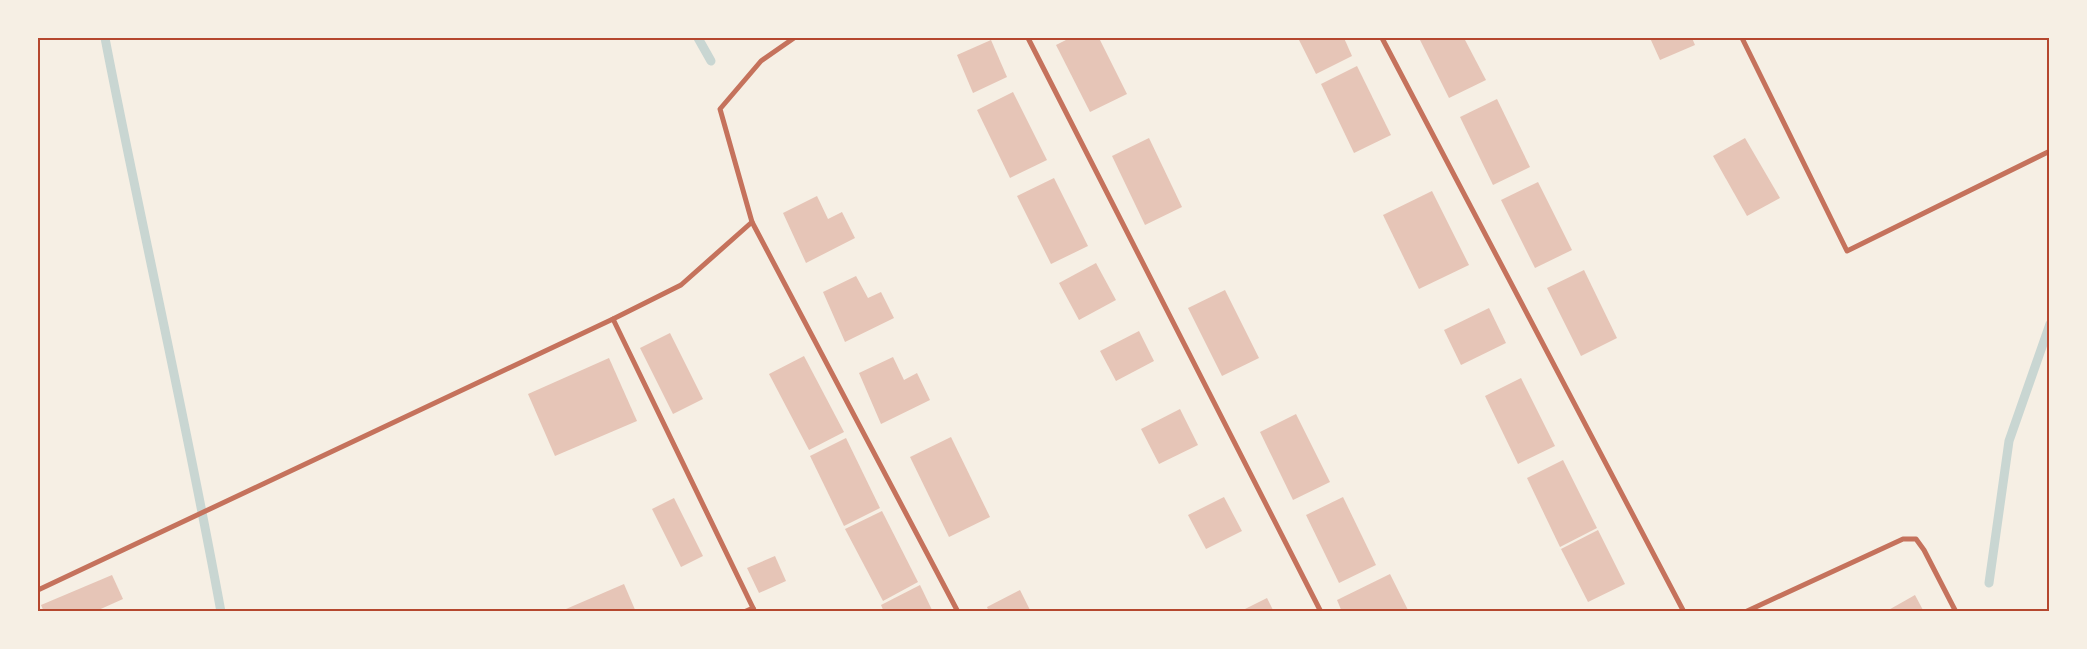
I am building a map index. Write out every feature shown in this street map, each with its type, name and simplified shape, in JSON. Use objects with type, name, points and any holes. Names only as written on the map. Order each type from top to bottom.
[{"type":"street","points":[[794,38],[760,61],[720,109],[752,222],[958,612]]},
{"type":"street","points":[[1028,38],[1321,612]]},
{"type":"street","points":[[1382,38],[1684,612]]},
{"type":"street","points":[[1742,38],[1847,251],[2050,152]]},
{"type":"street","points":[[38,590],[613,319],[681,285],[752,222]]},
{"type":"street","points":[[613,319],[754,610],[744,612]]},
{"type":"street","points":[[1745,612],[1903,538],[1916,539],[1956,612]]},
{"type":"building","points":[[1070,38],[1099,38],[1127,94],[1090,112],[1056,45]]},
{"type":"building","points":[[1298,38],[1344,38],[1352,56],[1316,74]]},
{"type":"building","points":[[1419,38],[1464,38],[1486,80],[1449,98]]},
{"type":"building","points":[[1650,38],[1692,38],[1695,45],[1660,60]]},
{"type":"building","points":[[991,40],[1007,77],[973,93],[957,55]]},
{"type":"building","points":[[1357,66],[1391,135],[1354,153],[1321,84]]},
{"type":"building","points":[[1013,92],[1047,160],[1010,178],[977,110]]},
{"type":"building","points":[[1497,99],[1530,167],[1493,185],[1460,117]]},
{"type":"building","points":[[1149,138],[1182,207],[1145,225],[1112,156]]},
{"type":"building","points":[[1745,138],[1780,198],[1747,216],[1713,156]]},
{"type":"building","points":[[1054,178],[1088,246],[1051,264],[1017,196]]},
{"type":"building","points":[[1538,182],[1572,250],[1535,268],[1501,200]]},
{"type":"building","points":[[1432,191],[1469,265],[1419,289],[1383,215]]},
{"type":"building","points":[[817,196],[828,219],[842,212],[855,238],[806,263],[783,213]]},
{"type":"building","points":[[1096,263],[1116,300],[1079,320],[1059,283]]},
{"type":"building","points":[[1584,270],[1617,338],[1581,356],[1547,288]]},
{"type":"building","points":[[856,276],[868,298],[881,292],[894,318],[845,342],[823,292]]},
{"type":"building","points":[[1225,290],[1259,358],[1222,376],[1188,308]]},
{"type":"building","points":[[1489,308],[1506,343],[1461,365],[1444,330]]},
{"type":"building","points":[[1139,331],[1154,361],[1116,381],[1100,351]]},
{"type":"building","points":[[670,333],[703,399],[673,414],[640,348]]},
{"type":"building","points":[[804,356],[844,432],[809,450],[769,374]]},
{"type":"building","points":[[893,357],[904,380],[917,373],[930,400],[881,424],[859,373]]},
{"type":"building","points":[[609,358],[637,421],[555,456],[528,394]]},
{"type":"building","points":[[1521,378],[1555,446],[1518,464],[1485,396]]},
{"type":"building","points":[[1180,409],[1198,445],[1159,464],[1141,429]]},
{"type":"building","points":[[1296,414],[1330,482],[1293,500],[1260,432]]},
{"type":"building","points":[[951,437],[990,517],[949,537],[910,457]]},
{"type":"building","points":[[846,438],[880,508],[844,526],[810,456]]},
{"type":"building","points":[[1563,460],[1597,528],[1560,547],[1527,478]]},
{"type":"building","points":[[1224,497],[1242,531],[1206,549],[1188,515]]},
{"type":"building","points":[[1343,497],[1376,565],[1339,583],[1306,515]]},
{"type":"building","points":[[674,498],[703,556],[681,567],[652,509]]},
{"type":"building","points":[[882,511],[918,582],[883,601],[845,529]]},
{"type":"building","points":[[1598,530],[1625,584],[1588,602],[1561,549]]},
{"type":"building","points":[[775,556],[786,581],[759,593],[747,568]]},
{"type":"building","points":[[1390,574],[1409,612],[1342,612],[1337,600]]},
{"type":"building","points":[[112,575],[123,599],[94,612],[44,612],[41,605]]},
{"type":"building","points":[[624,584],[636,612],[559,612]]},
{"type":"building","points":[[920,585],[933,612],[884,612],[881,605]]},
{"type":"building","points":[[1020,590],[1031,612],[989,612],[987,607]]},
{"type":"building","points":[[1915,595],[1924,612],[1885,612]]},
{"type":"building","points":[[1267,598],[1274,612],[1239,612]]},
{"type":"waterway","points":[[105,38],[221,612]]},
{"type":"waterway","points":[[698,38],[711,61]]},
{"type":"waterway","points":[[1989,583],[2009,441],[2050,324]]}]
